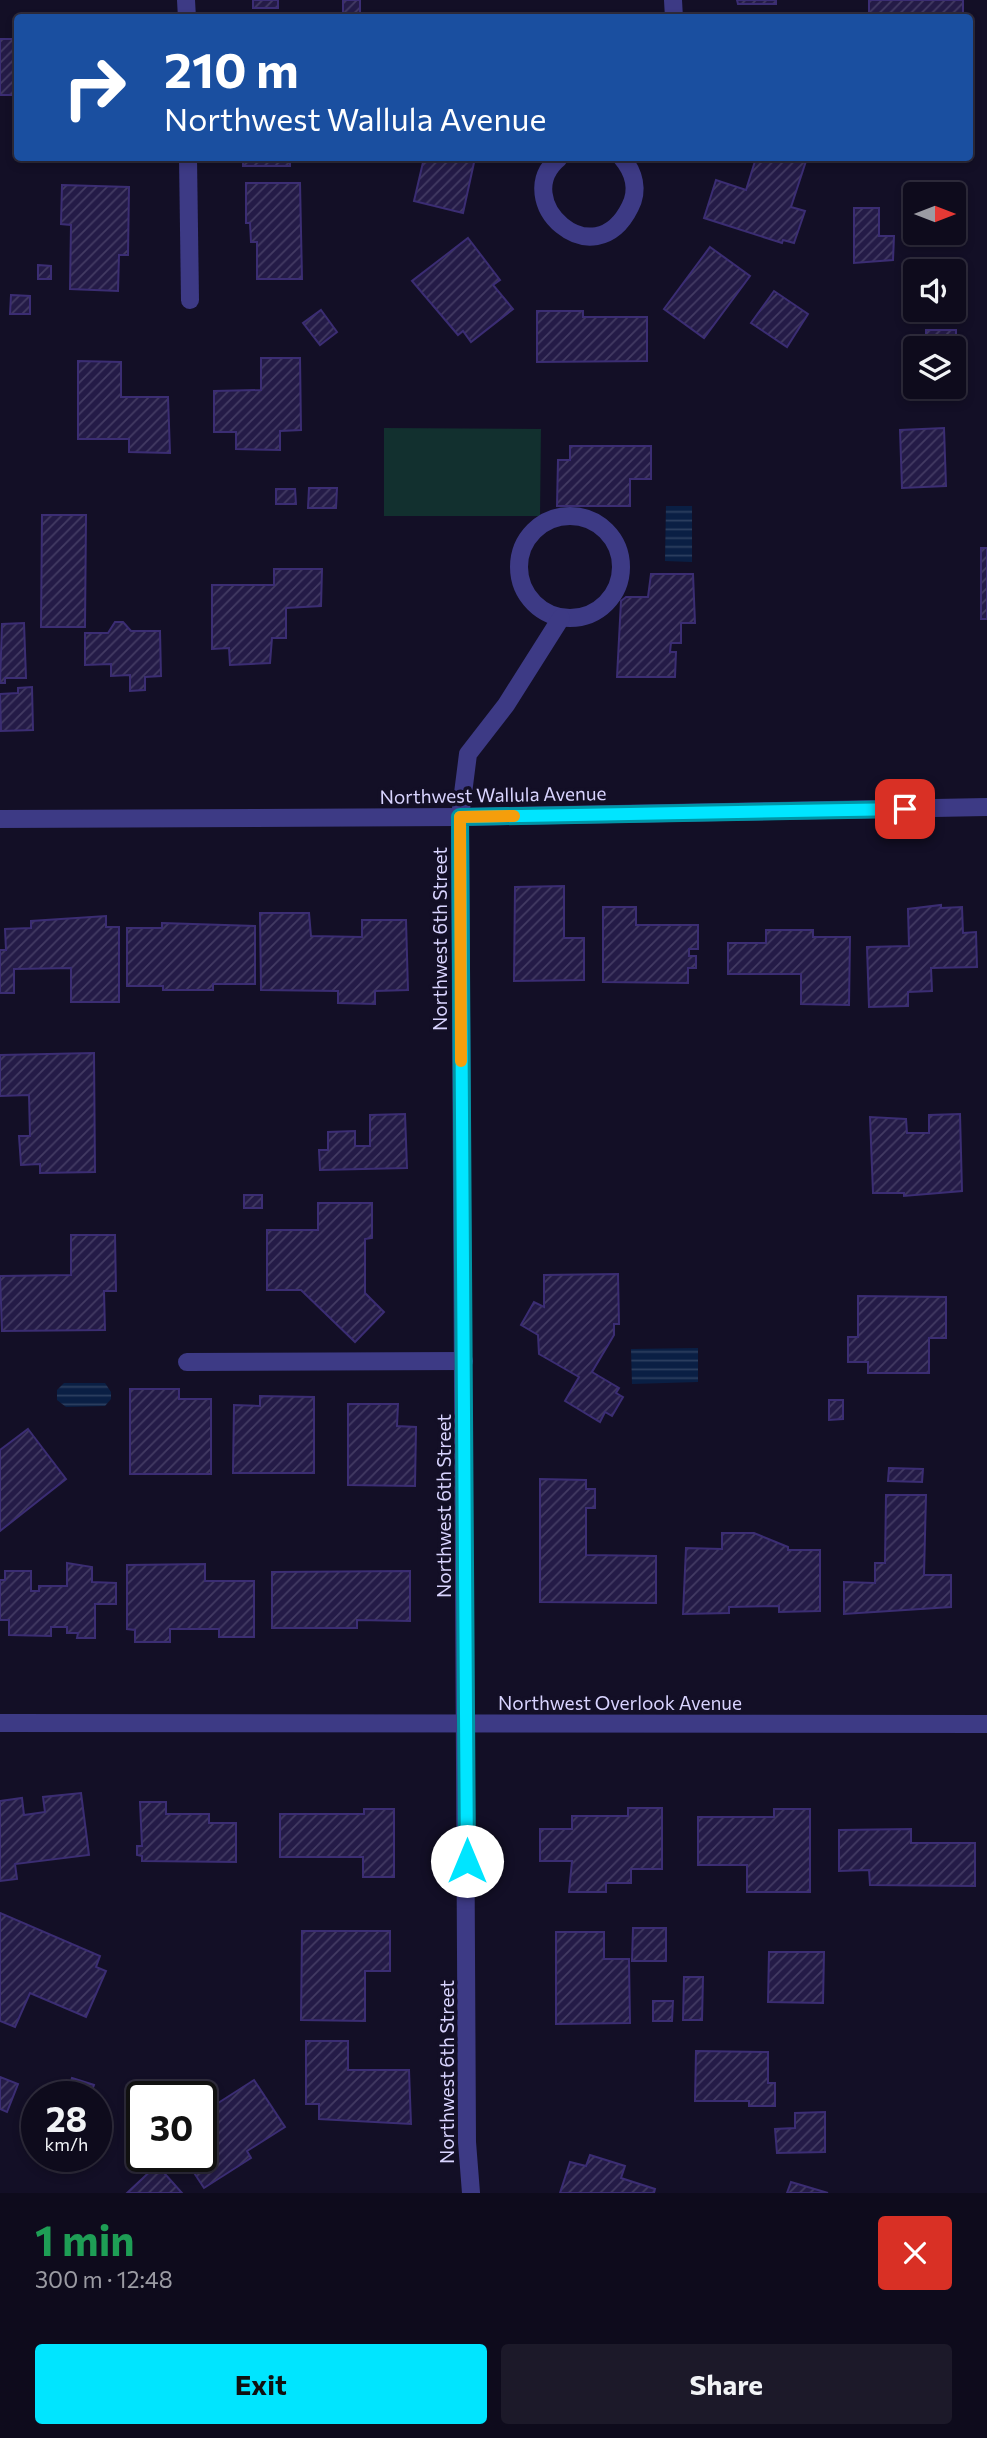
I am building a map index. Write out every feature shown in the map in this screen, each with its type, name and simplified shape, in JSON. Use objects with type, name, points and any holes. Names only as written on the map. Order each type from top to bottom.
[{"type":"street","points":[[188,161],[190,300]]},
{"type":"street","points":[[554,161],[550,164],[543,190],[548,212],[563,228],[580,236],[601,236],[622,224],[636,196],[631,167],[625,161]]},
{"type":"street","points":[[574,516],[591,520],[615,542],[621,558],[621,574],[616,590],[594,613],[578,618],[561,618],[545,613],[531,602],[522,587],[518,569],[520,552],[528,536],[541,524],[557,517],[574,516]]},
{"type":"street","name":"Northwest 6th Street","points":[[471,2193],[467,2142],[467,1724],[460,817],[468,754],[506,705],[561,618]]},
{"type":"street","name":"Northwest Wallula Avenue","points":[[0,819],[460,817],[987,807]]},
{"type":"street","points":[[187,1362],[464,1361]]},
{"type":"street","name":"Northwest Overlook Avenue","points":[[0,1723],[987,1724]]},
{"type":"green space","points":[[384,428],[541,429],[540,516],[384,516]]},
{"type":"water","points":[[666,506],[692,506],[692,562],[665,561]]},
{"type":"water","points":[[698,1348],[698,1382],[632,1384],[631,1349]]},
{"type":"water","points":[[64,1383],[105,1383],[111,1392],[111,1399],[105,1406],[66,1407],[57,1400],[57,1390]]},
{"type":"building","points":[[253,0],[278,0],[278,8],[253,8]]},
{"type":"building","points":[[343,0],[360,0],[360,14],[343,14]]},
{"type":"building","points":[[737,0],[776,0],[776,4],[738,4]]},
{"type":"building","points":[[869,0],[963,0],[963,14],[869,14]]},
{"type":"building","points":[[0,39],[14,39],[14,94],[0,95]]},
{"type":"building","points":[[243,161],[290,161],[290,166],[243,166]]},
{"type":"building","points":[[423,161],[474,161],[463,213],[414,201]]},
{"type":"building","points":[[755,161],[806,161],[791,207],[805,211],[794,243],[783,240],[782,243],[704,218],[716,180],[746,190]]},
{"type":"building","points":[[246,183],[300,183],[302,279],[257,279],[257,242],[251,242],[250,223],[246,223]]},
{"type":"building","points":[[62,185],[129,187],[128,255],[119,255],[118,291],[70,289],[71,225],[61,224]]},
{"type":"building","points":[[854,208],[879,208],[879,236],[894,236],[893,260],[854,263]]},
{"type":"building","points":[[468,238],[500,280],[493,285],[513,309],[471,342],[463,331],[458,335],[412,281]]},
{"type":"building","points":[[710,247],[750,276],[704,338],[664,309]]},
{"type":"building","points":[[38,265],[51,266],[51,279],[38,279]]},
{"type":"building","points":[[774,291],[808,314],[787,347],[751,323]]},
{"type":"building","points":[[11,295],[30,296],[30,314],[10,314]]},
{"type":"building","points":[[321,310],[337,332],[320,345],[303,323]]},
{"type":"building","points":[[537,311],[583,311],[583,317],[647,317],[647,361],[537,362]]},
{"type":"building","points":[[926,330],[956,330],[956,336],[926,336]]},
{"type":"building","points":[[261,358],[300,358],[301,430],[280,431],[280,450],[236,449],[236,432],[214,432],[214,391],[261,390]]},
{"type":"building","points":[[78,361],[121,362],[121,397],[168,397],[170,453],[129,452],[129,439],[78,439]]},
{"type":"building","points":[[944,428],[946,486],[902,488],[900,430]]},
{"type":"building","points":[[570,446],[651,446],[651,479],[630,479],[630,506],[557,506],[558,460],[570,460]]},
{"type":"building","points":[[309,488],[337,488],[336,508],[308,508]]},
{"type":"building","points":[[276,489],[295,489],[296,504],[276,504]]},
{"type":"building","points":[[42,515],[86,515],[85,627],[41,627]]},
{"type":"building","points":[[981,548],[987,548],[987,619],[981,619]]},
{"type":"building","points":[[274,569],[322,569],[321,606],[286,608],[286,638],[272,638],[270,663],[230,665],[229,648],[212,649],[212,585],[274,585]]},
{"type":"building","points":[[651,574],[693,574],[695,623],[681,623],[681,643],[671,643],[670,652],[676,652],[675,677],[617,677],[621,601],[626,597],[648,597]]},
{"type":"building","points":[[115,622],[123,622],[131,631],[160,631],[161,676],[145,677],[145,690],[130,691],[130,675],[111,676],[111,664],[85,665],[85,633],[108,633]]},
{"type":"building","points":[[24,623],[26,678],[5,678],[5,683],[0,683],[2,624]]},
{"type":"building","points":[[32,687],[33,730],[1,731],[0,694],[18,693],[18,688]]},
{"type":"building","points":[[564,886],[564,938],[584,938],[584,980],[514,981],[515,887]]},
{"type":"building","points":[[941,905],[941,908],[962,907],[963,933],[976,932],[977,967],[931,968],[932,991],[908,992],[908,1006],[869,1007],[867,947],[909,946],[908,909]]},
{"type":"building","points":[[603,907],[636,907],[636,925],[698,925],[698,949],[689,949],[689,956],[696,956],[696,968],[688,968],[688,983],[603,982]]},
{"type":"building","points":[[260,913],[309,913],[311,936],[362,937],[362,920],[406,920],[408,990],[375,991],[375,1004],[338,1003],[338,991],[261,990]]},
{"type":"building","points":[[106,916],[106,927],[119,927],[119,1002],[71,1002],[71,968],[14,969],[14,993],[0,993],[0,950],[6,950],[5,929],[31,928],[31,921]]},
{"type":"building","points":[[162,923],[255,926],[255,984],[213,984],[213,990],[163,990],[163,986],[127,986],[127,928],[162,928]]},
{"type":"building","points":[[766,930],[813,930],[813,937],[850,937],[849,1005],[801,1004],[801,974],[728,974],[728,943],[766,943]]},
{"type":"building","points":[[94,1053],[95,1172],[40,1173],[40,1164],[21,1165],[19,1136],[30,1136],[29,1095],[0,1096],[0,1055]]},
{"type":"building","points":[[405,1114],[407,1168],[320,1170],[319,1150],[328,1150],[328,1132],[355,1131],[355,1146],[370,1146],[370,1115]]},
{"type":"building","points":[[960,1114],[962,1191],[904,1196],[904,1193],[873,1193],[870,1117],[906,1119],[907,1133],[929,1133],[929,1115]]},
{"type":"building","points":[[244,1195],[262,1195],[262,1208],[244,1208]]},
{"type":"building","points":[[318,1203],[372,1203],[372,1238],[365,1239],[365,1293],[384,1312],[355,1342],[301,1290],[267,1290],[267,1230],[318,1230]]},
{"type":"building","points":[[71,1235],[115,1235],[116,1291],[104,1291],[105,1330],[2,1331],[0,1276],[71,1275]]},
{"type":"building","points":[[618,1274],[619,1324],[614,1324],[614,1335],[592,1372],[619,1388],[616,1393],[623,1397],[612,1416],[605,1412],[600,1422],[565,1401],[579,1377],[539,1354],[538,1335],[521,1325],[534,1302],[544,1307],[544,1275]]},
{"type":"building","points":[[858,1296],[946,1297],[946,1338],[929,1338],[929,1373],[868,1373],[868,1362],[848,1362],[848,1337],[858,1337]]},
{"type":"building","points":[[130,1389],[179,1389],[179,1399],[211,1399],[211,1474],[130,1474]]},
{"type":"building","points":[[260,1396],[314,1397],[314,1473],[233,1473],[234,1405],[260,1406]]},
{"type":"building","points":[[829,1400],[843,1400],[843,1419],[829,1420]]},
{"type":"building","points":[[348,1404],[398,1404],[397,1426],[416,1427],[415,1486],[348,1485]]},
{"type":"building","points":[[28,1429],[66,1479],[0,1531],[0,1450]]},
{"type":"building","points":[[889,1468],[923,1469],[922,1482],[888,1481]]},
{"type":"building","points":[[540,1479],[586,1480],[586,1489],[595,1489],[595,1508],[586,1508],[586,1555],[656,1556],[656,1603],[540,1602]]},
{"type":"building","points":[[886,1495],[926,1495],[924,1575],[951,1575],[951,1607],[844,1614],[844,1582],[875,1583],[875,1563],[885,1563]]},
{"type":"building","points":[[722,1533],[754,1533],[788,1547],[788,1550],[820,1550],[820,1611],[779,1612],[779,1606],[729,1607],[729,1613],[683,1614],[686,1548],[722,1549]]},
{"type":"building","points":[[67,1563],[92,1567],[92,1582],[116,1583],[116,1604],[95,1604],[95,1638],[77,1638],[78,1633],[67,1633],[67,1627],[51,1627],[51,1636],[9,1635],[9,1620],[0,1620],[0,1580],[5,1580],[5,1571],[31,1571],[31,1591],[39,1591],[39,1586],[67,1586]]},
{"type":"building","points":[[205,1564],[205,1581],[254,1581],[254,1637],[219,1637],[219,1629],[170,1629],[170,1642],[135,1642],[135,1630],[127,1629],[127,1565]]},
{"type":"building","points":[[410,1571],[410,1621],[357,1620],[357,1628],[272,1628],[272,1572]]},
{"type":"building","points":[[81,1793],[89,1855],[15,1864],[17,1879],[0,1881],[0,1801],[22,1798],[24,1815],[45,1812],[43,1797]]},
{"type":"building","points":[[140,1802],[166,1802],[166,1814],[209,1814],[209,1823],[236,1823],[236,1862],[142,1861],[142,1856],[137,1855],[137,1846],[142,1846]]},
{"type":"building","points":[[628,1808],[662,1808],[662,1869],[631,1869],[631,1883],[606,1883],[606,1892],[569,1892],[572,1861],[540,1861],[540,1829],[572,1829],[572,1816],[628,1816]]},
{"type":"building","points":[[364,1809],[394,1809],[394,1877],[363,1877],[363,1857],[280,1857],[280,1814],[364,1814]]},
{"type":"building","points":[[774,1809],[810,1809],[810,1892],[747,1892],[747,1865],[698,1865],[698,1817],[774,1817]]},
{"type":"building","points":[[911,1829],[911,1843],[975,1843],[975,1886],[870,1885],[869,1870],[839,1871],[839,1830]]},
{"type":"building","points":[[0,1913],[100,1956],[96,1967],[106,1971],[86,2017],[30,1993],[15,2027],[0,2021]]},
{"type":"building","points":[[633,1928],[666,1928],[666,1961],[632,1961]]},
{"type":"building","points":[[302,1931],[390,1931],[390,1971],[365,1971],[365,2021],[301,2020]]},
{"type":"building","points":[[556,1932],[604,1932],[604,1959],[629,1959],[630,2023],[556,2024]]},
{"type":"building","points":[[769,1952],[824,1952],[823,2003],[768,2002]]},
{"type":"building","points":[[684,1977],[703,1977],[702,2020],[683,2020]]},
{"type":"building","points":[[653,2001],[673,2001],[672,2021],[653,2021]]},
{"type":"building","points":[[306,2041],[348,2041],[348,2070],[409,2070],[411,2124],[319,2119],[319,2104],[306,2104]]},
{"type":"building","points":[[696,2051],[768,2052],[768,2083],[775,2083],[775,2106],[749,2106],[749,2101],[695,2101]]},
{"type":"building","points":[[0,2077],[18,2084],[7,2112],[0,2109]]},
{"type":"building","points":[[254,2080],[285,2127],[247,2151],[251,2158],[204,2188],[194,2172],[217,2172],[217,2104]]},
{"type":"building","points":[[825,2112],[825,2152],[777,2153],[775,2129],[795,2128],[795,2113]]},
{"type":"building","points":[[590,2155],[625,2166],[621,2178],[655,2189],[654,2193],[560,2193],[570,2162],[586,2166]]},
{"type":"building","points":[[150,2172],[163,2172],[182,2193],[127,2193]]},
{"type":"building","points":[[791,2182],[828,2193],[787,2193]]},
{"type":"slow traffic","points":[[461,1061],[460,817],[514,816]]},
{"type":"route","points":[[467,1861],[460,817],[905,809]]}]
